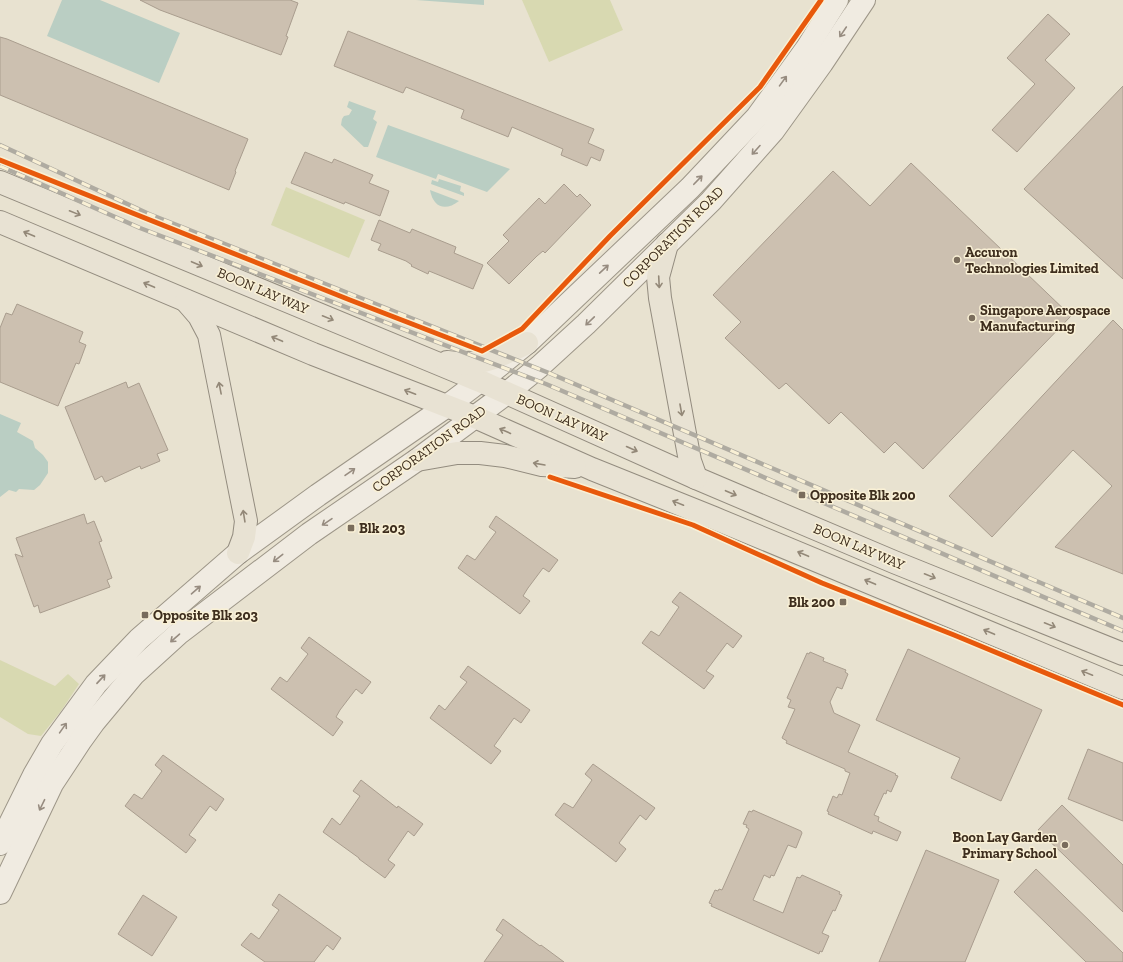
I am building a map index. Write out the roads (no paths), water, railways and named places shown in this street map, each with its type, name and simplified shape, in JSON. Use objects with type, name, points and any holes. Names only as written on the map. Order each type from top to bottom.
[{"type":"main road","name":"CORPORATION ROAD","points":[[0,893],[52,784],[52,744],[66,723],[101,679],[140,639],[238,553],[325,490],[447,406],[527,343],[690,188],[757,117],[807,48],[837,0]]},
{"type":"main road","name":"CORPORATION ROAD","points":[[0,844],[51,766],[80,740],[106,706],[134,674],[178,634],[309,534],[417,460],[507,393],[540,367],[586,324],[711,201],[773,131],[822,63],[864,0]]},
{"type":"main road","name":"BOON LAY WAY","points":[[0,182],[480,381],[696,478],[894,562],[1123,654]]},
{"type":"main road","name":"BOON LAY WAY","points":[[0,222],[313,354],[475,417],[592,469],[735,526],[1123,688]]},
{"type":"main road","points":[[667,244],[658,277],[660,298],[690,461],[696,478]]},
{"type":"main road","points":[[185,300],[199,316],[209,335],[246,521],[244,537],[238,553]]},
{"type":"main road","points":[[428,360],[461,364],[482,362],[499,357],[527,343]]},
{"type":"main road","points":[[417,460],[457,453],[480,453],[506,456],[542,465],[592,469]]},
{"type":"railway","points":[[0,145],[149,214],[549,373],[1123,618]]},
{"type":"railway","points":[[0,166],[140,228],[546,384],[1123,631]]},
{"type":"place","name":"Accuron Technologies Limited","points":[[957,260]]},
{"type":"place","name":"Singapore Aerospace Manufacturing","points":[[972,318]]},
{"type":"place","name":"Opposite Blk 200","points":[[802,495]]},
{"type":"place","name":"Blk 203","points":[[351,528]]},
{"type":"place","name":"Blk 200","points":[[843,602]]},
{"type":"place","name":"Opposite Blk 203","points":[[145,615]]},
{"type":"place","name":"Boon Lay Garden Primary School","points":[[1065,845]]}]
